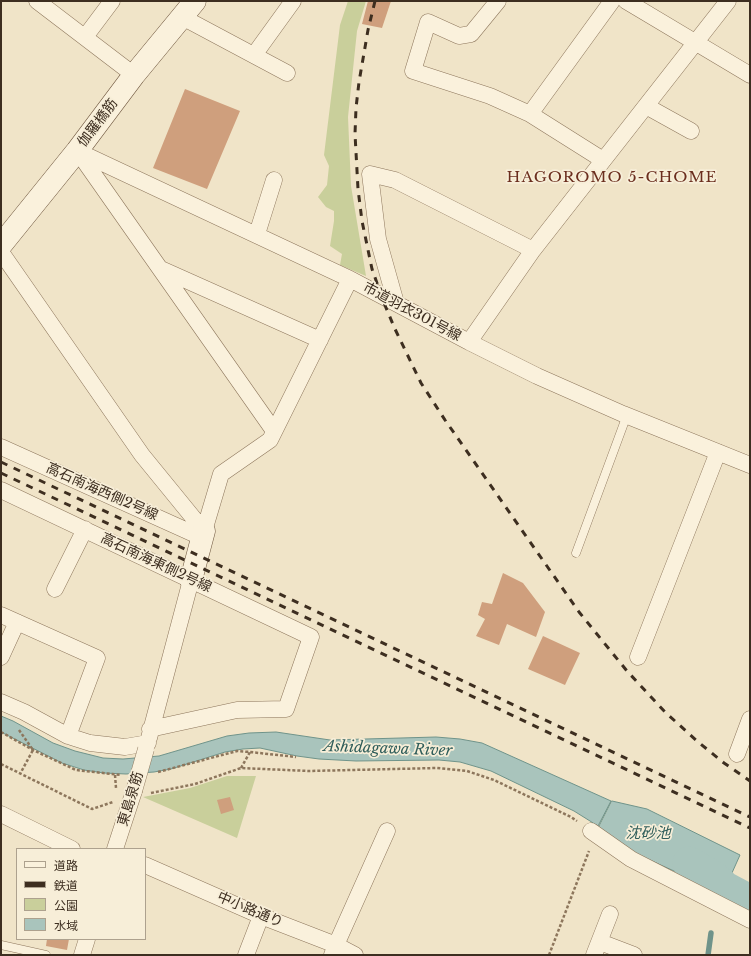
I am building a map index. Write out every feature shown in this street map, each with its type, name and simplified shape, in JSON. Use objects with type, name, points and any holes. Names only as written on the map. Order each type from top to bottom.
[{"type":"street","points":[[37,1],[134,75]]},
{"type":"street","points":[[85,37],[112,1]]},
{"type":"street","points":[[254,55],[293,1]]},
{"type":"street","points":[[498,1],[471,34],[459,36],[428,22],[414,71],[490,96],[530,114],[603,160]]},
{"type":"street","points":[[530,114],[612,1]]},
{"type":"street","points":[[626,1],[750,75]]},
{"type":"street","points":[[469,342],[533,250],[728,1]]},
{"type":"street","points":[[188,9],[254,55],[287,72]]},
{"type":"street","name":"伽羅橋筋","points":[[1,245],[77,151],[134,75],[188,9]]},
{"type":"street","points":[[646,106],[691,131]]},
{"type":"street","points":[[77,151],[274,431]]},
{"type":"street","name":"市道羽衣301号線","points":[[77,151],[257,234],[350,279],[537,376],[627,415],[750,465]]},
{"type":"street","points":[[396,303],[378,239],[370,174],[395,180],[533,250]]},
{"type":"street","points":[[257,234],[274,180]]},
{"type":"street","points":[[1,252],[142,455],[204,534]]},
{"type":"street","points":[[160,268],[320,340]]},
{"type":"street","points":[[191,580],[221,474],[270,440],[350,279]]},
{"type":"street","name":"高石南海西側2号線","points":[[1,447],[204,534]]},
{"type":"street","points":[[638,657],[718,452]]},
{"type":"street","name":"高石南海東側2号線","points":[[1,490],[311,637],[286,709],[236,710],[148,740]]},
{"type":"street","points":[[55,589],[85,529]]},
{"type":"street","name":"東島泉筋","points":[[115,848],[133,794],[191,580]]},
{"type":"street","points":[[1,615],[97,658],[68,736]]},
{"type":"street","points":[[1,657],[17,622]]},
{"type":"street","points":[[1,702],[24,712],[68,736],[90,743],[125,747],[148,740]]},
{"type":"street","points":[[737,754],[750,719]]},
{"type":"street","points":[[1,814],[45,843],[68,848]]},
{"type":"street","points":[[334,950],[387,831]]},
{"type":"street","points":[[593,833],[631,859],[750,920]]},
{"type":"street","name":"中小路通り","points":[[146,865],[334,950],[356,955]]},
{"type":"street","points":[[610,914],[597,948],[634,955]]},
{"type":"street","points":[[246,955],[261,916]]},
{"type":"street","points":[[82,955],[87,940]]},
{"type":"lane","points":[[576,553],[627,415]]},
{"type":"lane","points":[[1,945],[46,955]]},
{"type":"path","points":[[18,729],[33,750],[20,774]]},
{"type":"path","points":[[241,768],[250,752]]},
{"type":"path","points":[[1,764],[92,809],[133,794],[195,784],[241,768],[309,771],[437,768],[467,771],[494,780],[571,817],[593,833],[550,955]]},
{"type":"green space","points":[[348,1],[366,1],[357,31],[348,117],[351,186],[366,276],[340,265],[342,254],[330,246],[334,211],[326,207],[318,197],[327,185],[329,166],[324,155],[340,25]]},
{"type":"green space","points":[[227,776],[256,776],[237,838],[143,797],[190,788]]},
{"type":"water","points":[[1,716],[53,743],[75,751],[103,758],[123,759],[159,756],[227,736],[249,733],[276,732],[330,740],[436,737],[460,739],[482,743],[611,801],[598,826],[574,811],[491,771],[460,762],[439,760],[356,761],[319,759],[260,748],[225,752],[171,769],[154,772],[126,774],[104,773],[84,770],[62,763],[1,732]]},
{"type":"water","name":"沈砂池","points":[[612,801],[647,809],[740,855],[723,893],[634,853],[599,827]]},
{"type":"building","points":[[368,1],[391,1],[382,28],[362,24]]},
{"type":"building","points":[[185,89],[240,111],[207,189],[153,168]]},
{"type":"building","points":[[503,573],[523,583],[545,612],[536,637],[507,624],[499,645],[476,636],[485,619],[478,615],[482,602],[492,604]]},
{"type":"building","points":[[543,636],[580,653],[565,685],[528,669]]},
{"type":"building","points":[[230,797],[234,810],[221,814],[217,800]]},
{"type":"building","points":[[47,940],[69,940],[67,950],[46,946]]},
{"type":"waterway","name":"Ashidagawa River","points":[[689,863],[713,877],[725,888],[750,901]]},
{"type":"waterway","points":[[708,955],[711,933]]},
{"type":"railway","points":[[375,1],[368,30],[356,108],[355,134],[358,189],[362,221],[372,269],[395,329],[421,383],[445,420],[579,612],[627,671],[665,712],[724,763],[750,781]]},
{"type":"railway","points":[[1,462],[750,817]]},
{"type":"railway","points":[[1,473],[750,828]]},
{"type":"district","name":"HAGOROMO 5-CHOME","points":[[612,178]]}]
